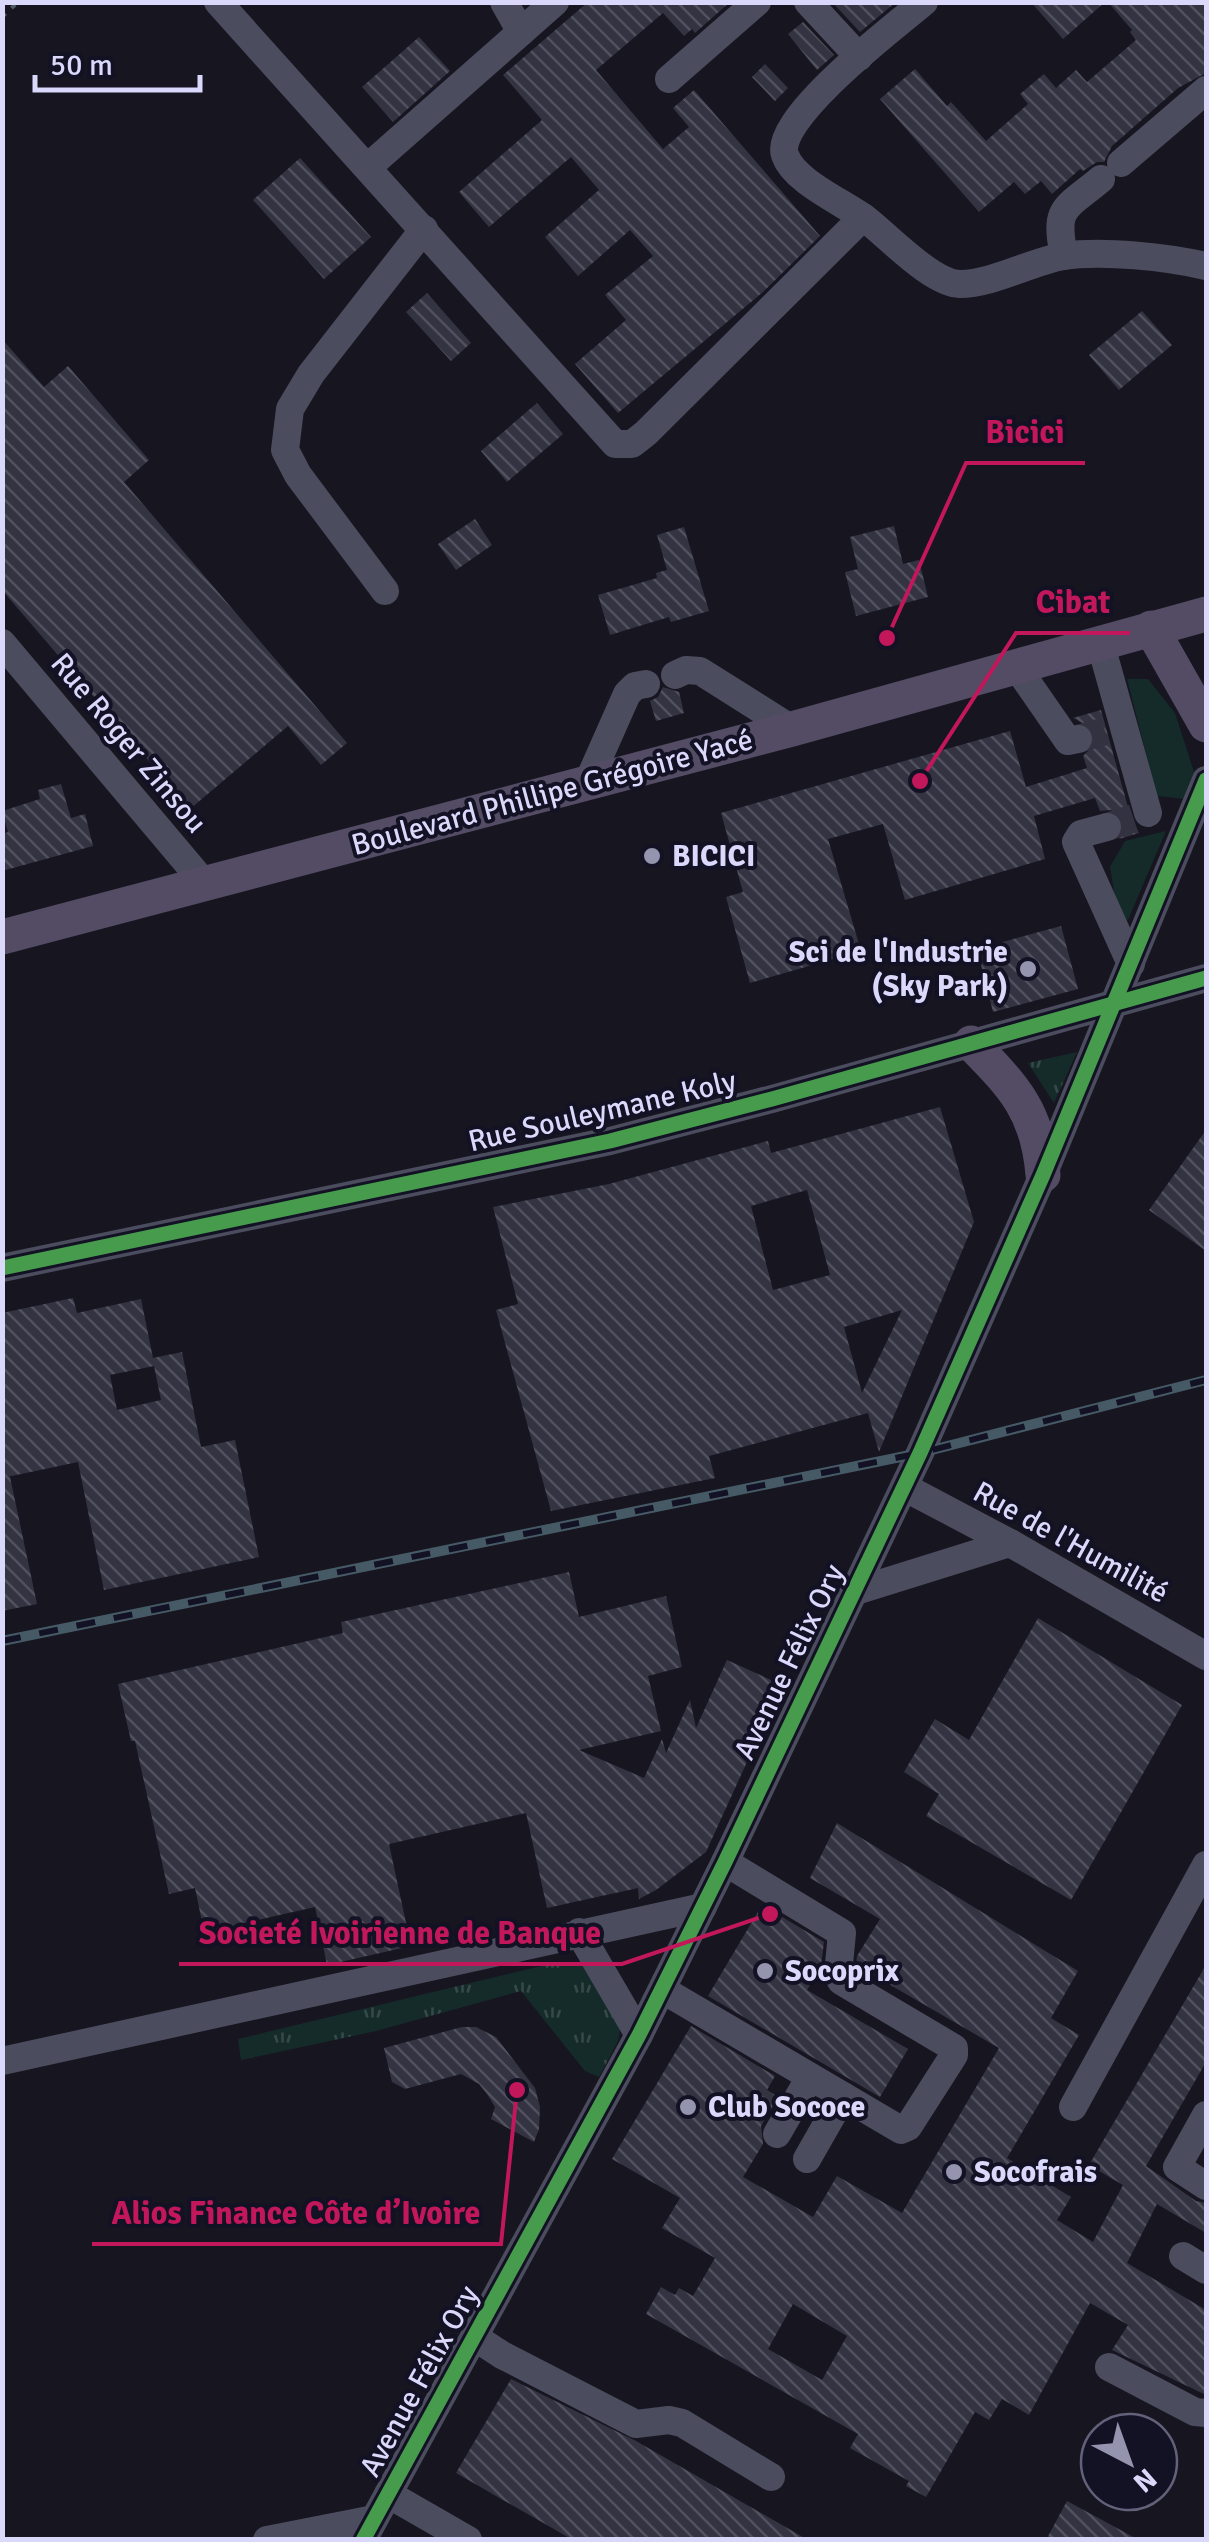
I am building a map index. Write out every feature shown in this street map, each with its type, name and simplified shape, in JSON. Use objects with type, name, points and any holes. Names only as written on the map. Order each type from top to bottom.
[{"type":"main road","name":"Boulevard Phillipe Grégoire Yacé","points":[[1100,642],[1206,588]]},
{"type":"main road","name":"Boulevard Phillipe Grégoire Yacé","points":[[2,937],[792,729],[1206,614]]},
{"type":"main road","points":[[1151,628],[1206,725]]},
{"type":"main road","points":[[971,1042],[1004,1077],[1031,1118],[1040,1142],[1043,1175]]},
{"type":"street","points":[[218,2],[615,444],[632,444],[662,418],[863,217]]},
{"type":"street","points":[[504,2],[522,32]]},
{"type":"street","points":[[368,167],[555,2]]},
{"type":"street","points":[[670,79],[758,2]]},
{"type":"street","points":[[808,2],[859,57]]},
{"type":"street","points":[[924,2],[796,118],[783,142],[784,154],[793,169],[863,217],[934,275],[958,284],[1064,256],[1186,261],[1206,266]]},
{"type":"street","points":[[1064,256],[1058,224],[1065,210],[1204,97]]},
{"type":"street","points":[[385,591],[298,475],[285,450],[290,409],[312,374],[424,229]]},
{"type":"street","points":[[1100,642],[1115,727],[1141,815],[1187,828]]},
{"type":"street","name":"Rue Roger Zinsou","points":[[2,643],[204,884]]},
{"type":"street","points":[[1016,666],[1068,741],[1078,739]]},
{"type":"street","points":[[675,675],[686,670],[700,671],[792,729]]},
{"type":"street","points":[[588,782],[627,694],[635,686],[646,684]]},
{"type":"street","name":"Avenue Félix Ory","points":[[369,2529],[663,1990],[904,1487],[1043,1175],[1206,780]]},
{"type":"street","points":[[1107,826],[1080,834],[1076,842],[1131,964]]},
{"type":"street","name":"Rue Souleymane Koly","points":[[2,1268],[610,1141],[1206,978]]},
{"type":"street","name":"Rue de l'Humilité","points":[[904,1487],[1206,1656]]},
{"type":"street","points":[[853,1592],[1010,1543]]},
{"type":"street","points":[[663,1990],[905,2130],[954,2055],[954,2048],[841,1981],[838,1974],[842,1932],[724,1862]]},
{"type":"street","points":[[1073,2107],[1206,1865]]},
{"type":"street","points":[[2,2061],[703,1907]]},
{"type":"street","points":[[579,1932],[639,2035]]},
{"type":"street","points":[[777,2134],[810,2077]]},
{"type":"street","points":[[807,2159],[843,2096]]},
{"type":"street","points":[[1206,2115],[1178,2167],[1206,2186]]},
{"type":"street","points":[[476,2338],[636,2424],[669,2420],[682,2423],[771,2477]]},
{"type":"street","points":[[1109,2367],[1196,2412],[1206,2412]]},
{"type":"street","points":[[388,2494],[468,2540]]},
{"type":"street","points":[[266,2540],[369,2529]]},
{"type":"path","points":[[2,16],[18,2]]},
{"type":"green space","points":[[1127,679],[1148,679],[1175,713],[1196,778],[1185,799],[1157,796]]},
{"type":"green space","points":[[1166,831],[1128,920],[1118,916],[1110,867],[1125,841]]},
{"type":"green space","points":[[1077,1052],[1054,1103],[1028,1063]]},
{"type":"green space","points":[[554,1963],[583,1966],[622,2020],[618,2041],[599,2077],[585,2071],[521,1991],[376,2031],[241,2060],[238,2039]]},
{"type":"building","points":[[588,2],[730,2],[695,33],[692,29],[684,36],[663,13],[596,70],[663,149],[689,127],[673,108],[694,90],[820,236],[763,292],[618,413],[575,364],[626,320],[605,295],[653,256],[630,230],[578,276],[545,237],[599,190],[571,157],[489,227],[459,192],[542,120],[503,75]]},
{"type":"building","points":[[832,2],[896,2],[860,32]]},
{"type":"building","points":[[1031,2],[1105,2],[1063,39]]},
{"type":"building","points":[[1108,2],[1206,2],[1206,73],[1178,88],[1112,146],[1104,162],[1080,169],[1052,194],[1041,181],[1025,194],[1014,182],[979,212],[880,99],[915,69],[947,106],[951,102],[986,141],[1028,104],[1020,94],[1044,74],[1056,88],[1076,70],[1087,82],[1136,40]]},
{"type":"building","points":[[803,22],[834,55],[817,70],[788,34]]},
{"type":"building","points":[[419,37],[450,71],[393,122],[362,87]]},
{"type":"building","points":[[765,64],[788,88],[775,101],[752,77]]},
{"type":"building","points":[[300,158],[371,237],[324,279],[253,200]]},
{"type":"building","points":[[427,293],[471,343],[451,361],[406,312]]},
{"type":"building","points":[[1142,311],[1172,345],[1119,390],[1089,355]]},
{"type":"building","points":[[2,339],[44,387],[68,366],[149,460],[124,482],[347,743],[321,765],[288,726],[190,809],[2,590]]},
{"type":"building","points":[[537,403],[563,434],[507,482],[481,451]]},
{"type":"building","points":[[475,519],[492,545],[456,570],[438,544]]},
{"type":"building","points":[[894,526],[903,564],[919,560],[928,597],[856,616],[845,572],[858,569],[850,537]]},
{"type":"building","points":[[684,527],[709,611],[671,622],[669,617],[610,635],[598,595],[657,578],[656,573],[667,570],[657,535]]},
{"type":"building","points":[[663,687],[679,692],[684,713],[656,721],[650,701],[658,697]]},
{"type":"building","points":[[1101,710],[1131,818],[1139,833],[1119,839],[1124,831],[1120,815],[1111,810],[1100,811],[1095,798],[1034,816],[1045,859],[905,900],[883,824],[828,839],[861,951],[750,983],[726,897],[743,892],[721,813],[1010,731],[1026,787],[1087,768],[1083,756],[1094,745],[1095,735],[1090,727],[1073,718]]},
{"type":"building","points":[[61,784],[71,818],[85,814],[93,846],[2,871],[2,834],[8,832],[2,811],[40,799],[38,790]]},
{"type":"building","name":"Sci de l'Industrie (Sky Park)","points":[[1061,926],[1078,989],[993,1012],[977,949]]},
{"type":"building","points":[[940,1107],[974,1222],[879,1452],[868,1413],[709,1456],[715,1478],[551,1511],[496,1310],[518,1304],[493,1207],[609,1184],[768,1141],[771,1153]],"holes":[[[807,1190],[830,1275],[773,1290],[751,1206]],[[902,1310],[862,1393],[844,1327]]]},
{"type":"building","points":[[1206,1130],[1206,1251],[1149,1210]]},
{"type":"building","points":[[73,1298],[77,1313],[141,1299],[153,1358],[182,1352],[201,1447],[235,1440],[259,1557],[104,1590],[78,1462],[7,1477],[37,1604],[2,1611],[2,1313]],"holes":[[[154,1366],[161,1400],[117,1410],[110,1375]]]},
{"type":"building","points":[[569,1572],[579,1617],[666,1596],[682,1667],[648,1676],[661,1731],[579,1750],[644,1778],[662,1739],[666,1753],[690,1700],[696,1728],[727,1660],[782,1685],[706,1852],[639,1899],[638,1888],[547,1908],[526,1813],[389,1844],[411,1946],[327,1965],[315,1907],[244,1923],[247,1937],[207,1946],[195,1888],[169,1894],[135,1741],[131,1741],[118,1684],[343,1633],[341,1622]]},
{"type":"building","points":[[1038,1618],[1182,1705],[1071,1900],[926,1816],[939,1794],[904,1772],[935,1719],[969,1740]]},
{"type":"building","points":[[837,1823],[1078,1971],[1051,2018],[1079,2035],[1007,2158],[1071,2197],[1057,2220],[1093,2242],[1123,2185],[1089,2165],[1206,1965],[1206,2062],[1146,2166],[1196,2201],[1206,2203],[1206,2233],[1157,2204],[1127,2263],[1206,2310],[1206,2395],[1112,2350],[1128,2325],[1090,2303],[1029,2415],[1002,2399],[989,2420],[975,2412],[926,2497],[906,2486],[909,2481],[850,2448],[858,2434],[646,2314],[661,2287],[675,2295],[679,2288],[693,2296],[715,2258],[662,2228],[680,2198],[612,2159],[691,2026],[775,2076],[767,2090],[778,2097],[761,2126],[763,2144],[743,2177],[813,2217],[837,2176],[902,2213],[999,2048],[856,1965],[857,1956],[880,1919],[810,1878]],"holes":[[[793,2304],[847,2336],[822,2380],[768,2349]]]},
{"type":"building","points":[[762,1905],[824,1942],[821,1966],[807,1990],[908,2049],[880,2097],[708,1996]]},
{"type":"building","points":[[462,2027],[476,2027],[496,2037],[535,2088],[540,2107],[534,2142],[491,2119],[495,2107],[487,2094],[479,2084],[461,2074],[405,2089],[392,2082],[384,2048]]},
{"type":"building","points":[[511,2379],[636,2441],[808,2540],[573,2540],[456,2473]]},
{"type":"building","points":[[1067,2501],[1079,2508],[1079,2512],[1087,2512],[1139,2540],[1046,2540]]},
{"type":"tunnel","points":[[1078,739],[1109,730]]},
{"type":"tunnel","points":[[1107,827],[1134,818]]},
{"type":"railway","points":[[2,1641],[920,1453],[1206,1380]]},
{"type":"cycle path","points":[[363,2540],[639,2035],[725,1862],[920,1453],[1043,1175],[1206,780]]},
{"type":"cycle path","points":[[2,1268],[610,1141],[1206,978]]},
{"type":"place","name":"Bicici","points":[[887,638]]},
{"type":"place","name":"Cibat","points":[[920,781]]},
{"type":"place","name":"BICICI","points":[[652,856]]},
{"type":"place","name":"Sci de l'Industrie (Sky Park)","points":[[1028,969]]},
{"type":"place","name":"Societé Ivoirienne de Banque","points":[[770,1914]]},
{"type":"place","name":"Socoprix","points":[[765,1971]]},
{"type":"place","name":"Alios Finance Côte d’Ivoire","points":[[517,2090]]},
{"type":"place","name":"Club Sococe","points":[[688,2107]]},
{"type":"place","name":"Socofrais","points":[[954,2172]]}]
